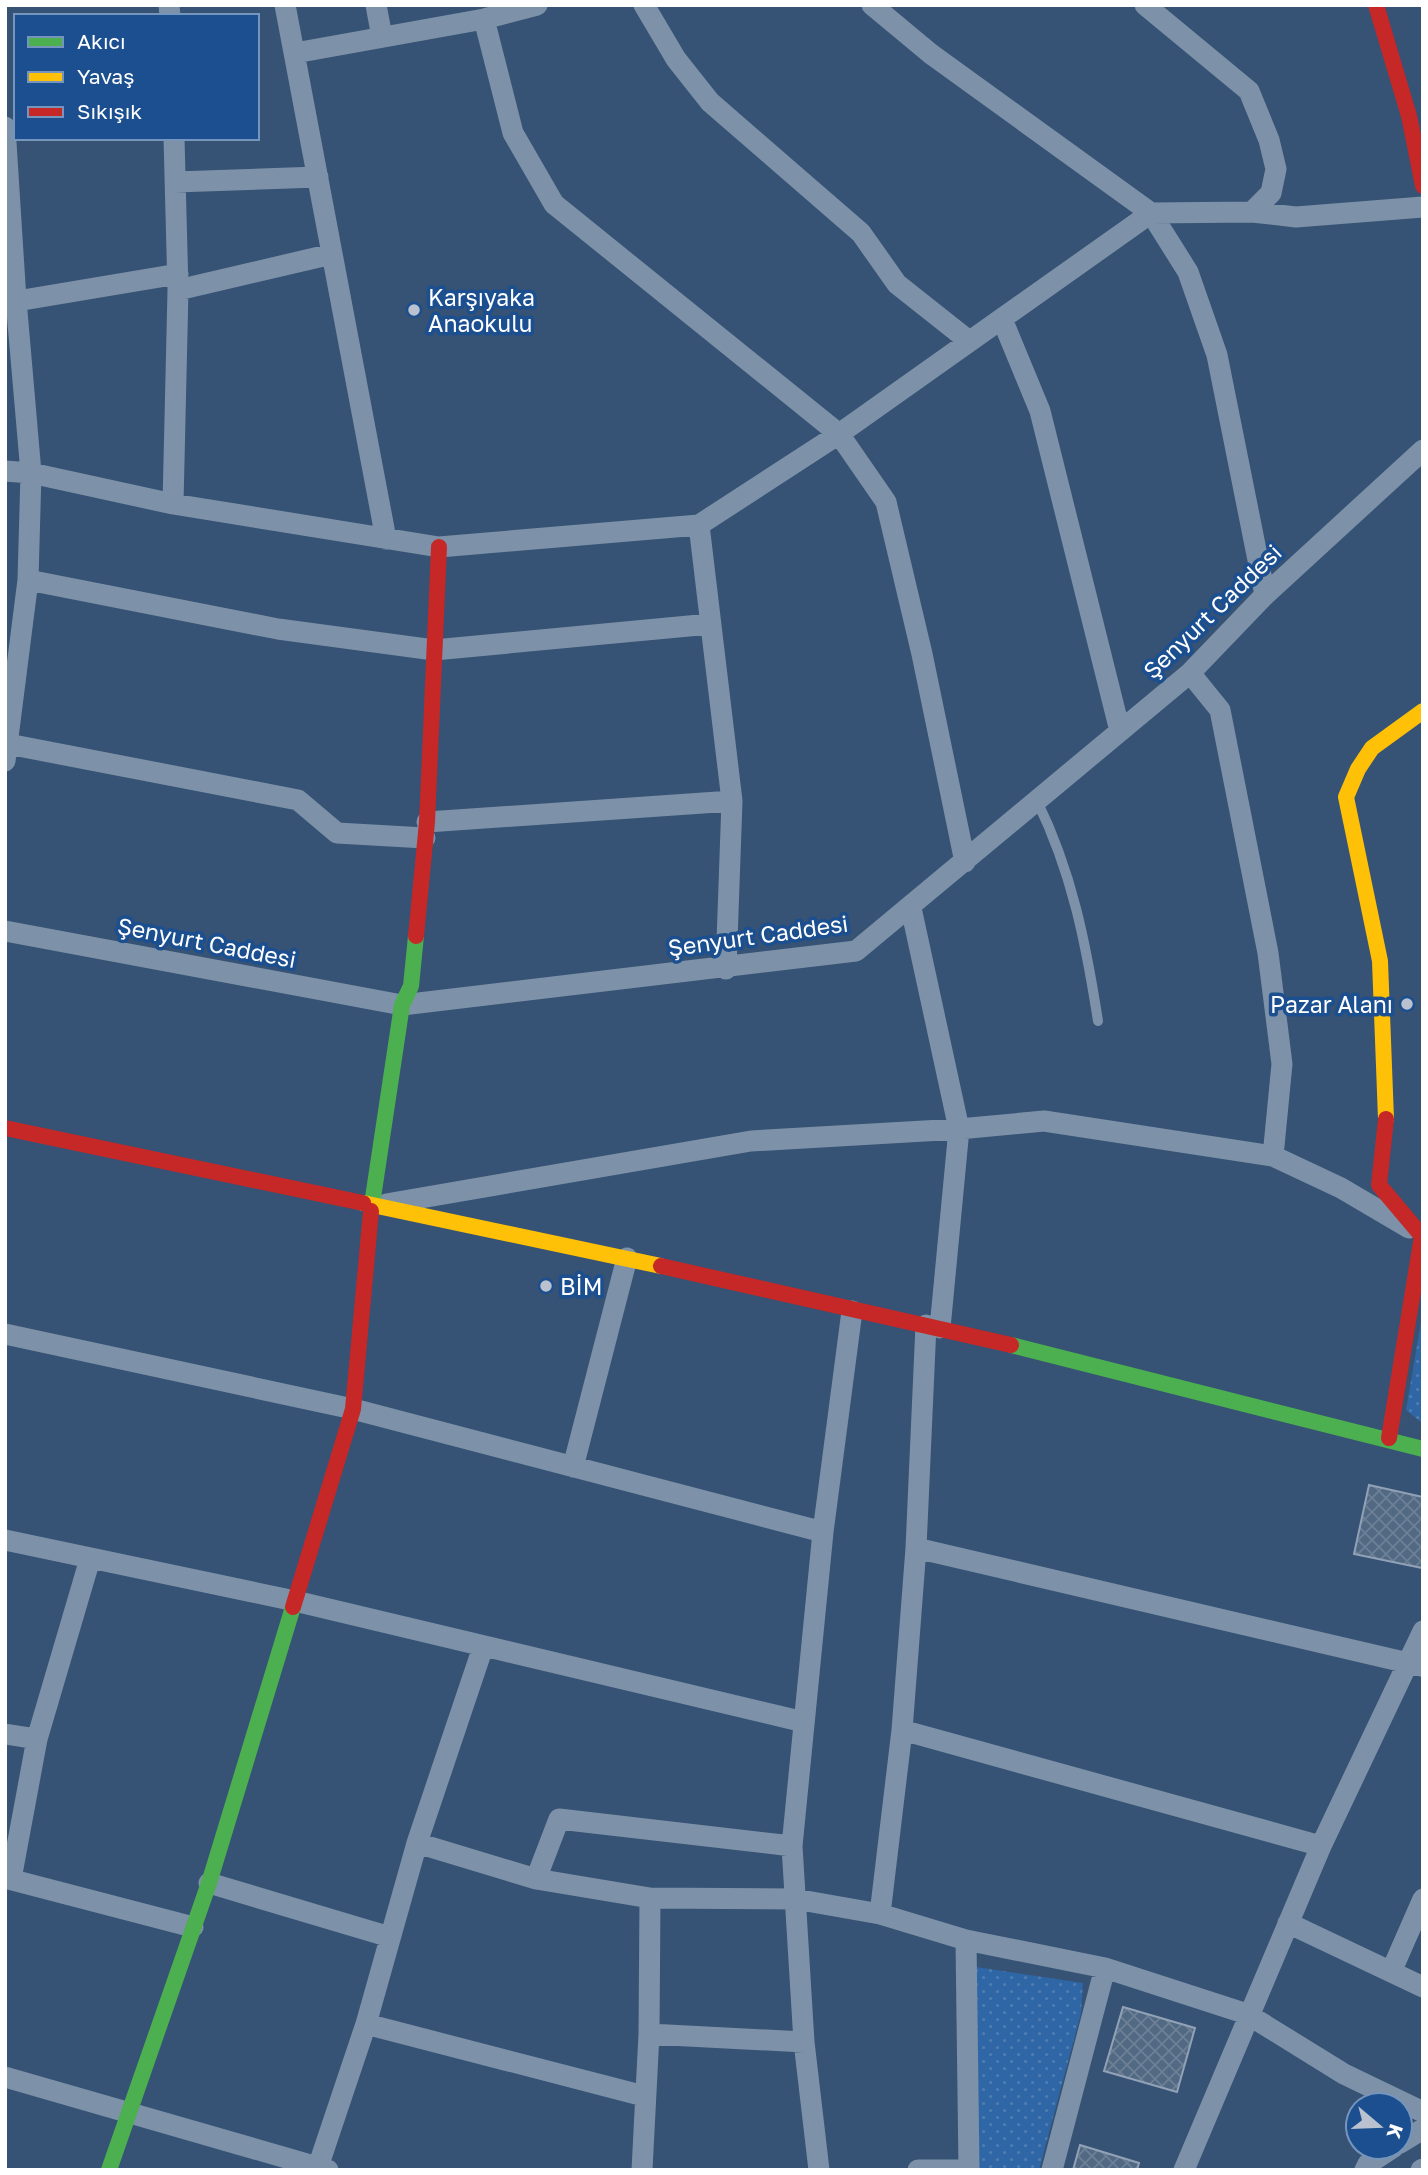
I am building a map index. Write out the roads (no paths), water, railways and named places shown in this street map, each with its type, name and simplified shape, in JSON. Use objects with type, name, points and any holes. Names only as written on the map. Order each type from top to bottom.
[{"type":"street","points":[[285,5],[386,539]]},
{"type":"street","points":[[376,5],[382,37]]},
{"type":"street","points":[[295,53],[484,19],[537,5]]},
{"type":"street","points":[[644,5],[676,60],[710,102],[861,233],[897,284],[969,341]]},
{"type":"street","points":[[872,5],[931,54],[1151,213],[1188,272],[1217,355],[1265,595]]},
{"type":"street","points":[[1145,5],[1250,91],[1269,140],[1276,169],[1271,193],[1252,212]]},
{"type":"street","points":[[1376,5],[1416,117],[1423,186]]},
{"type":"street","points":[[484,19],[513,133],[554,204],[839,434],[886,502],[922,654],[965,862]]},
{"type":"street","points":[[5,127],[10,302],[31,473],[27,580],[6,752],[298,800],[337,833],[426,830],[732,801]]},
{"type":"street","points":[[173,504],[178,282],[174,140]]},
{"type":"street","points":[[176,182],[318,177]]},
{"type":"street","points":[[5,471],[31,473],[173,504],[439,547],[699,525],[839,434],[1151,213],[1252,212],[1296,218],[1423,207]]},
{"type":"street","points":[[10,302],[178,282],[332,254]]},
{"type":"street","points":[[1003,319],[1040,411],[1120,731]]},
{"type":"street","name":"Şenyurt Caddesi","points":[[5,931],[402,1005],[726,969],[856,951],[911,908],[1190,673],[1265,595],[1423,450]]},
{"type":"street","points":[[699,525],[732,801],[726,969]]},
{"type":"street","points":[[108,2170],[209,1883],[353,1409],[372,1206],[402,1005],[411,985],[426,830],[439,547]]},
{"type":"street","points":[[27,580],[278,629],[433,650],[710,624]]},
{"type":"street","points":[[1190,673],[1220,710],[1268,953],[1282,1064],[1273,1156]]},
{"type":"street","points":[[1389,1438],[1422,1236],[1379,1185],[1387,1109],[1380,961],[1346,797],[1358,769],[1372,748],[1423,711]]},
{"type":"street","points":[[880,1914],[902,1730],[933,1326],[959,1129],[911,908]]},
{"type":"street","points":[[372,1206],[751,1141],[959,1129],[1044,1121],[1273,1156],[1340,1188],[1422,1236]]},
{"type":"street","points":[[5,1128],[627,1258],[852,1311],[933,1326],[1389,1438],[1423,1449]]},
{"type":"street","points":[[573,1467],[627,1258]]},
{"type":"street","points":[[819,2170],[804,2042],[792,1846],[823,1532],[852,1311]]},
{"type":"street","points":[[5,1334],[353,1409],[823,1532]]},
{"type":"street","points":[[5,1540],[295,1601],[804,1722]]},
{"type":"street","points":[[916,1548],[1415,1665]]},
{"type":"street","points":[[90,1559],[37,1739],[8,1878],[193,1927]]},
{"type":"street","points":[[1184,2170],[1247,2014],[1321,1846],[1415,1665],[1423,1631]]},
{"type":"street","points":[[5,2077],[321,2169],[366,2024],[417,1843],[483,1647]]},
{"type":"street","points":[[902,1730],[1321,1846]]},
{"type":"street","points":[[5,1734],[37,1739]]},
{"type":"street","points":[[536,1879],[559,1819],[792,1846]]},
{"type":"street","points":[[417,1843],[536,1879],[650,1898],[795,1899],[880,1914],[967,1940],[1105,1968],[1247,2014],[1344,2074],[1423,2112]]},
{"type":"street","points":[[209,1883],[390,1937]]},
{"type":"street","points":[[642,2170],[649,2034],[650,1898]]},
{"type":"street","points":[[1391,1972],[1423,1899]]},
{"type":"street","points":[[1288,1923],[1423,1987]]},
{"type":"street","points":[[918,2170],[969,2169],[967,1940]]},
{"type":"street","points":[[1052,2170],[1105,1968]]},
{"type":"street","points":[[366,2024],[644,2096]]},
{"type":"street","points":[[649,2034],[804,2042]]},
{"type":"lane","points":[[1037,801],[1072,885],[1085,937],[1098,1021]]},
{"type":"place","name":"Karşıyaka Anaokulu","points":[[414,310]]},
{"type":"place","name":"Pazar Alanı","points":[[1407,1004]]},
{"type":"place","name":"BİM","points":[[546,1286]]}]
